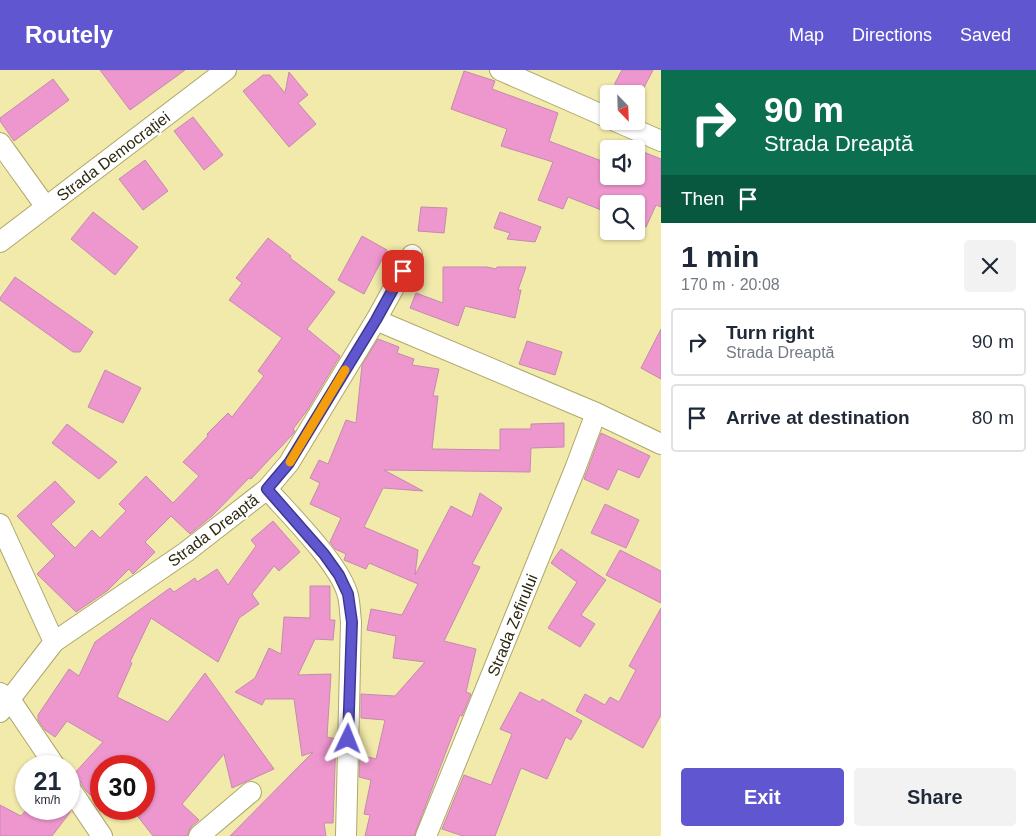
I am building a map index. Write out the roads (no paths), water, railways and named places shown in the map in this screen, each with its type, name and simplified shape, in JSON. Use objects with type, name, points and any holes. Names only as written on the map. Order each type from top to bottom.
[{"type":"street","name":"Strada Democrației","points":[[0,242],[226,70]]},
{"type":"street","points":[[500,70],[600,114]]},
{"type":"street","points":[[635,130],[661,142]]},
{"type":"street","points":[[0,143],[46,207]]},
{"type":"street","name":"Strada Dreaptă","points":[[3,701],[54,642],[186,552],[267,489],[289,463],[376,320],[412,255]]},
{"type":"street","points":[[376,320],[596,414],[661,444]]},
{"type":"street","name":"Strada Zefirului","points":[[426,836],[596,414]]},
{"type":"street","points":[[267,489],[324,554],[339,575],[348,594],[352,622],[346,836]]},
{"type":"street","points":[[0,524],[54,642]]},
{"type":"street","points":[[3,701],[46,755]]},
{"type":"street","points":[[199,836],[251,792]]},
{"type":"street","points":[[80,803],[102,836]]}]
